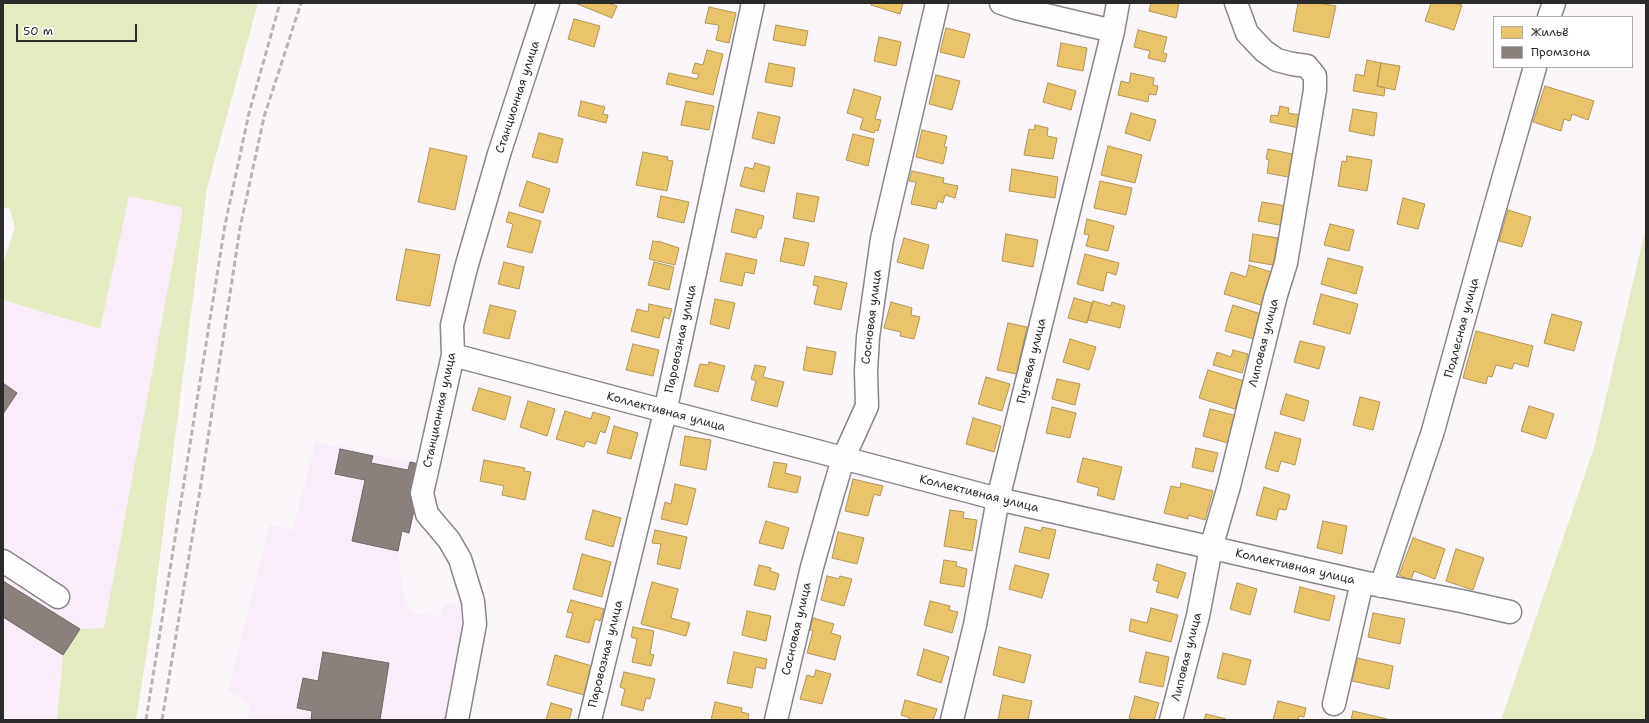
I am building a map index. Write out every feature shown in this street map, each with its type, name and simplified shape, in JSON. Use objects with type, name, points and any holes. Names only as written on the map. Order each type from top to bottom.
[{"type":"street","name":"Станционная улица","points":[[457,720],[475,624],[473,601],[460,559],[449,540],[427,514],[422,493],[453,355],[452,325],[466,268],[500,154],[548,3]]},
{"type":"street","name":"Паровозная улица","points":[[590,720],[665,412],[753,3]]},
{"type":"street","name":"Сосновая улица","points":[[776,720],[812,567],[843,459],[868,406],[866,371],[868,337],[882,239],[937,3]]},
{"type":"street","points":[[1001,3],[1016,8],[1113,31]]},
{"type":"street","name":"Путевая улица","points":[[952,720],[975,624],[998,500],[1113,31],[1118,3]]},
{"type":"street","name":"Липовая улица","points":[[1171,720],[1198,616],[1211,548],[1229,486],[1276,296],[1286,263],[1315,90],[1314,76],[1307,66],[1277,60],[1260,47],[1247,33],[1236,3]]},
{"type":"street","points":[[1550,16],[1554,3]]},
{"type":"street","name":"Подлесная улица","points":[[1334,704],[1371,584],[1433,431],[1535,68]]},
{"type":"street","name":"Коллективная улица","points":[[453,355],[998,500],[1371,584],[1510,612]]},
{"type":"street","points":[[3,561],[58,597]]},
{"type":"shaded area","points":[[129,196],[183,208],[104,628],[63,655],[57,720],[3,720],[3,300],[100,329]]},
{"type":"shaded area","points":[[316,442],[424,465],[409,533],[402,532],[398,551],[403,596],[412,613],[434,616],[441,615],[445,603],[468,607],[451,720],[247,720],[250,702],[228,691],[270,525],[293,530]]},
{"type":"green space","points":[[3,3],[258,3],[207,188],[151,626],[136,720],[57,720],[63,655],[80,629],[104,628],[183,208],[129,196],[100,329],[3,300],[3,263],[15,228],[10,209],[3,207]]},
{"type":"green space","points":[[1646,227],[1646,720],[1501,720],[1594,448]]},
{"type":"building: Жильё","points":[[575,3],[608,3],[617,6],[612,18]]},
{"type":"building: Жильё","points":[[871,3],[903,3],[900,14],[871,5]]},
{"type":"building: Жильё","points":[[1151,3],[1179,3],[1176,18],[1149,11]]},
{"type":"building: Жильё","points":[[1298,3],[1319,3],[1336,6],[1329,38],[1293,31]]},
{"type":"building: Жильё","points":[[1431,3],[1454,3],[1462,5],[1454,30],[1425,21]]},
{"type":"building: Жильё","points":[[709,7],[736,13],[729,43],[716,40],[719,25],[705,23]]},
{"type":"building: Жильё","points":[[574,19],[600,26],[594,47],[568,39]]},
{"type":"building: Жильё","points":[[776,25],[808,31],[805,46],[773,40]]},
{"type":"building: Жильё","points":[[946,28],[970,34],[964,58],[940,52]]},
{"type":"building: Жильё","points":[[1138,30],[1167,37],[1163,53],[1167,54],[1165,62],[1148,58],[1150,51],[1134,47]]},
{"type":"building: Жильё","points":[[879,37],[901,42],[896,66],[874,61]]},
{"type":"building: Жильё","points":[[1061,43],[1087,48],[1083,71],[1057,66]]},
{"type":"building: Жильё","points":[[707,50],[723,54],[713,95],[666,84],[669,73],[697,79],[699,74],[692,73],[695,63],[703,65]]},
{"type":"building: Жильё","points":[[1367,60],[1381,63],[1377,86],[1385,88],[1384,96],[1353,91],[1356,74],[1364,76]]},
{"type":"building: Жильё","points":[[769,63],[795,68],[792,87],[765,82]]},
{"type":"building: Жильё","points":[[1381,63],[1400,66],[1395,90],[1377,86]]},
{"type":"building: Жильё","points":[[1131,73],[1154,78],[1153,85],[1158,86],[1156,95],[1149,94],[1148,102],[1118,95],[1121,81],[1129,83]]},
{"type":"building: Жильё","points":[[936,75],[960,81],[952,110],[929,104]]},
{"type":"building: Жильё","points":[[1048,83],[1076,91],[1071,110],[1043,102]]},
{"type":"building: Жильё","points":[[1545,86],[1594,101],[1588,120],[1572,114],[1570,121],[1564,119],[1561,131],[1533,122]]},
{"type":"building: Жильё","points":[[854,89],[881,97],[875,119],[881,120],[878,131],[875,130],[874,133],[860,129],[863,118],[847,113]]},
{"type":"building: Жильё","points":[[581,101],[605,107],[603,114],[608,115],[606,123],[578,116]]},
{"type":"building: Жильё","points":[[686,101],[714,106],[709,130],[681,125]]},
{"type":"building: Жильё","points":[[1280,106],[1289,108],[1288,113],[1306,116],[1304,129],[1270,122],[1271,115],[1278,116]]},
{"type":"building: Жильё","points":[[1353,109],[1377,113],[1374,136],[1349,131]]},
{"type":"building: Жильё","points":[[758,112],[780,117],[774,144],[752,138]]},
{"type":"building: Жильё","points":[[1131,113],[1156,120],[1150,141],[1125,133]]},
{"type":"building: Жильё","points":[[1035,125],[1048,128],[1047,136],[1057,138],[1053,159],[1024,155],[1029,129],[1034,130]]},
{"type":"building: Жильё","points":[[922,130],[947,136],[944,147],[947,147],[943,164],[916,157]]},
{"type":"building: Жильё","points":[[539,133],[563,139],[557,163],[532,157]]},
{"type":"building: Жильё","points":[[853,134],[874,139],[868,166],[846,160]]},
{"type":"building: Жильё","points":[[1108,146],[1142,155],[1135,183],[1101,175]]},
{"type":"building: Жильё","points":[[430,148],[467,156],[455,210],[418,202]]},
{"type":"building: Жильё","points":[[1268,149],[1297,155],[1293,178],[1267,173],[1269,160],[1266,159]]},
{"type":"building: Жильё","points":[[643,152],[668,157],[667,160],[673,161],[667,191],[636,185]]},
{"type":"building: Жильё","points":[[1347,156],[1372,160],[1367,191],[1338,186],[1342,161],[1346,162]]},
{"type":"building: Жильё","points":[[755,163],[770,167],[764,192],[740,186],[745,167],[753,169]]},
{"type":"building: Жильё","points":[[1012,169],[1058,177],[1055,198],[1009,191]]},
{"type":"building: Жильё","points":[[912,171],[944,178],[943,183],[958,186],[955,198],[945,195],[943,203],[938,201],[936,209],[911,204],[916,182],[909,181]]},
{"type":"building: Жильё","points":[[527,181],[550,189],[543,213],[519,206]]},
{"type":"building: Жильё","points":[[1100,181],[1132,188],[1126,215],[1094,208]]},
{"type":"building: Жильё","points":[[797,193],[819,197],[814,222],[793,218]]},
{"type":"building: Жильё","points":[[661,196],[689,202],[684,223],[657,217]]},
{"type":"building: Жильё","points":[[1403,198],[1425,204],[1418,229],[1397,224]]},
{"type":"building: Жильё","points":[[1262,202],[1287,206],[1284,226],[1258,221]]},
{"type":"building: Жильё","points":[[736,209],[764,216],[761,229],[758,229],[756,238],[731,232]]},
{"type":"building: Жильё","points":[[1508,210],[1531,217],[1522,247],[1499,241]]},
{"type":"building: Жильё","points":[[509,212],[541,221],[532,253],[507,247],[513,224],[506,222]]},
{"type":"building: Жильё","points":[[1087,219],[1114,226],[1108,251],[1086,246],[1089,235],[1084,234]]},
{"type":"building: Жильё","points":[[1330,224],[1354,230],[1349,251],[1324,245]]},
{"type":"building: Жильё","points":[[1006,234],[1038,240],[1033,267],[1002,261]]},
{"type":"building: Жильё","points":[[1253,234],[1278,238],[1273,265],[1249,261]]},
{"type":"building: Жильё","points":[[785,238],[809,243],[804,266],[780,261]]},
{"type":"building: Жильё","points":[[904,238],[929,245],[923,269],[897,262]]},
{"type":"building: Жильё","points":[[653,241],[658,241],[679,248],[675,265],[649,259]]},
{"type":"building: Жильё","points":[[406,249],[440,255],[430,306],[396,300]]},
{"type":"building: Жильё","points":[[726,253],[757,260],[754,274],[745,272],[742,286],[720,281]]},
{"type":"building: Жильё","points":[[1085,254],[1119,263],[1116,275],[1107,272],[1103,291],[1077,284]]},
{"type":"building: Жильё","points":[[1328,258],[1363,267],[1356,294],[1321,284]]},
{"type":"building: Жильё","points":[[504,262],[524,267],[519,289],[498,284]]},
{"type":"building: Жильё","points":[[654,262],[674,267],[669,290],[648,285]]},
{"type":"building: Жильё","points":[[1249,265],[1271,272],[1261,305],[1224,294],[1231,272],[1246,277]]},
{"type":"building: Жильё","points":[[815,276],[847,283],[841,310],[814,304],[818,286],[813,285]]},
{"type":"building: Жильё","points":[[1321,294],[1358,304],[1350,334],[1313,324]]},
{"type":"building: Жильё","points":[[1074,298],[1092,303],[1087,323],[1068,318]]},
{"type":"building: Жильё","points":[[715,299],[735,303],[729,329],[710,324]]},
{"type":"building: Жильё","points":[[1093,301],[1111,306],[1112,302],[1125,306],[1120,328],[1088,320]]},
{"type":"building: Жильё","points":[[891,302],[912,308],[911,315],[920,317],[914,339],[900,336],[901,332],[884,328]]},
{"type":"building: Жильё","points":[[649,304],[672,309],[669,319],[664,317],[659,338],[631,331],[637,309],[648,312]]},
{"type":"building: Жильё","points":[[490,305],[516,311],[509,339],[483,333]]},
{"type":"building: Жильё","points":[[1233,305],[1261,314],[1254,339],[1225,331]]},
{"type":"building: Жильё","points":[[1552,314],[1582,322],[1574,351],[1544,343]]},
{"type":"building: Жильё","points":[[1008,323],[1027,327],[1019,363],[1023,364],[1021,375],[997,370]]},
{"type":"building: Жильё","points":[[1476,331],[1533,346],[1528,367],[1514,363],[1512,369],[1496,365],[1492,377],[1488,376],[1486,384],[1463,378]]},
{"type":"building: Жильё","points":[[1070,339],[1096,347],[1089,370],[1063,362]]},
{"type":"building: Жильё","points":[[1300,341],[1325,347],[1319,369],[1294,362]]},
{"type":"building: Жильё","points":[[633,344],[659,350],[653,376],[626,370]]},
{"type":"building: Жильё","points":[[807,347],[836,352],[832,375],[803,370]]},
{"type":"building: Жильё","points":[[1233,350],[1248,354],[1242,373],[1213,365],[1217,352],[1231,357]]},
{"type":"building: Жильё","points":[[709,362],[725,366],[718,392],[694,386],[700,364],[708,365]]},
{"type":"building: Жильё","points":[[755,365],[766,367],[763,377],[784,382],[777,407],[751,400],[756,381],[751,379]]},
{"type":"building: Жильё","points":[[1208,370],[1244,381],[1235,409],[1199,398]]},
{"type":"building: Жильё","points":[[986,377],[1010,384],[1002,411],[978,404]]},
{"type":"building: Жильё","points":[[1057,379],[1080,384],[1075,405],[1052,399]]},
{"type":"building: Жильё","points":[[479,388],[511,397],[505,420],[472,410]]},
{"type":"building: Жильё","points":[[1286,394],[1309,401],[1304,421],[1280,414]]},
{"type":"building: Жильё","points":[[1360,397],[1380,402],[1373,430],[1353,425]]},
{"type":"building: Жильё","points":[[528,401],[555,409],[547,436],[520,427]]},
{"type":"building: Жильё","points":[[1529,406],[1554,414],[1546,439],[1521,431]]},
{"type":"building: Жильё","points":[[1052,407],[1076,413],[1070,438],[1046,433]]},
{"type":"building: Жильё","points":[[1210,409],[1241,417],[1231,432],[1228,443],[1203,436]]},
{"type":"building: Жильё","points":[[565,411],[591,419],[593,412],[610,417],[605,433],[600,431],[596,444],[586,441],[584,447],[556,439]]},
{"type":"building: Жильё","points":[[973,418],[1001,426],[994,452],[966,444]]},
{"type":"building: Жильё","points":[[614,426],[638,433],[631,459],[607,453]]},
{"type":"building: Жильё","points":[[1275,432],[1301,439],[1295,465],[1281,461],[1278,472],[1265,468]]},
{"type":"building: Жильё","points":[[685,436],[711,440],[706,470],[680,465]]},
{"type":"building: Жильё","points":[[1196,448],[1218,453],[1213,472],[1192,467]]},
{"type":"building: Жильё","points":[[1083,458],[1122,467],[1114,500],[1097,495],[1099,488],[1077,482]]},
{"type":"building: Жильё","points":[[484,460],[525,468],[524,471],[531,472],[525,500],[502,495],[504,486],[480,481]]},
{"type":"building: Жильё","points":[[774,462],[787,464],[785,473],[801,477],[797,493],[768,487]]},
{"type":"building: Жильё","points":[[853,479],[883,486],[880,496],[874,494],[868,516],[845,511]]},
{"type":"building: Жильё","points":[[1181,483],[1213,491],[1205,520],[1188,515],[1188,519],[1164,513],[1171,486],[1180,488]]},
{"type":"building: Жильё","points":[[675,484],[696,489],[687,525],[661,519],[665,502],[671,504]]},
{"type":"building: Жильё","points":[[1264,487],[1290,495],[1286,510],[1279,509],[1276,520],[1256,515]]},
{"type":"building: Жильё","points":[[593,510],[621,518],[613,547],[585,539]]},
{"type":"building: Жильё","points":[[950,510],[964,512],[963,518],[977,520],[972,551],[944,546]]},
{"type":"building: Жильё","points":[[766,521],[789,528],[783,549],[759,543]]},
{"type":"building: Жильё","points":[[1323,521],[1347,526],[1342,554],[1317,548]]},
{"type":"building: Жильё","points":[[1025,527],[1041,531],[1042,527],[1056,530],[1049,559],[1019,552]]},
{"type":"building: Жильё","points":[[655,530],[687,537],[680,569],[657,564],[661,544],[652,543]]},
{"type":"building: Жильё","points":[[838,532],[864,538],[857,564],[832,558]]},
{"type":"building: Жильё","points":[[1413,538],[1445,549],[1435,579],[1414,571],[1411,580],[1399,575]]},
{"type":"building: Жильё","points":[[1456,549],[1484,558],[1473,590],[1446,581]]},
{"type":"building: Жильё","points":[[582,554],[611,562],[602,597],[573,589]]},
{"type":"building: Жильё","points":[[944,560],[957,562],[956,566],[967,569],[964,587],[940,583]]},
{"type":"building: Жильё","points":[[1157,564],[1186,573],[1178,598],[1156,592],[1159,582],[1153,580]]},
{"type":"building: Жильё","points":[[759,565],[771,568],[770,571],[779,574],[775,590],[754,585]]},
{"type":"building: Жильё","points":[[1015,565],[1049,574],[1042,598],[1009,589]]},
{"type":"building: Жильё","points":[[827,576],[839,579],[840,576],[852,579],[844,606],[821,600]]},
{"type":"building: Жильё","points":[[652,582],[678,589],[671,618],[690,623],[686,636],[641,624]]},
{"type":"building: Жильё","points":[[1237,583],[1257,589],[1250,615],[1230,609]]},
{"type":"building: Жильё","points":[[1300,587],[1335,596],[1329,621],[1294,612]]},
{"type":"building: Жильё","points":[[571,600],[604,609],[600,621],[595,619],[589,643],[566,637],[573,613],[567,612]]},
{"type":"building: Жильё","points":[[930,601],[950,606],[949,610],[958,612],[952,633],[924,625]]},
{"type":"building: Жильё","points":[[1151,608],[1178,615],[1171,642],[1129,631],[1131,619],[1147,623]]},
{"type":"building: Жильё","points":[[747,611],[771,616],[766,641],[742,635]]},
{"type":"building: Жильё","points":[[1373,613],[1405,619],[1400,644],[1368,637]]},
{"type":"building: Жильё","points":[[813,618],[834,624],[831,633],[841,636],[835,660],[807,653],[813,631],[810,630]]},
{"type":"building: Жильё","points":[[633,627],[654,631],[650,654],[654,655],[651,666],[632,662],[637,639],[631,637]]},
{"type":"building: Жильё","points":[[999,647],[1031,655],[1024,683],[993,675]]},
{"type":"building: Жильё","points":[[924,649],[949,657],[941,683],[917,675]]},
{"type":"building: Жильё","points":[[734,652],[767,659],[765,669],[756,667],[752,688],[727,683]]},
{"type":"building: Жильё","points":[[1146,652],[1169,657],[1163,687],[1139,682]]},
{"type":"building: Жильё","points":[[1223,653],[1251,660],[1245,685],[1217,678]]},
{"type":"building: Жильё","points":[[555,655],[592,666],[584,695],[547,685]]},
{"type":"building: Жильё","points":[[1357,658],[1393,666],[1389,689],[1352,681]]},
{"type":"building: Жильё","points":[[816,670],[831,674],[822,704],[800,699],[807,675],[814,677]]},
{"type":"building: Жильё","points":[[624,672],[655,679],[650,699],[646,698],[643,711],[621,705],[625,689],[620,687]]},
{"type":"building: Жильё","points":[[1003,695],[1032,701],[1028,720],[998,720]]},
{"type":"building: Жильё","points":[[1135,696],[1159,703],[1154,720],[1136,720],[1129,718]]},
{"type":"building: Жильё","points":[[905,700],[937,709],[933,720],[909,720],[910,718],[901,715]]},
{"type":"building: Жильё","points":[[1278,701],[1306,708],[1304,717],[1299,716],[1298,720],[1273,720]]},
{"type":"building: Жильё","points":[[715,702],[742,708],[741,712],[749,714],[748,720],[711,720]]},
{"type":"building: Жильё","points":[[551,703],[572,709],[569,720],[546,720]]},
{"type":"building: Жильё","points":[[1353,711],[1387,719],[1351,720]]},
{"type":"building: Жильё","points":[[1206,714],[1226,719],[1204,720]]},
{"type":"building: Промзона","points":[[3,383],[17,393],[3,414]]},
{"type":"building: Промзона","points":[[340,449],[373,456],[371,463],[408,470],[410,462],[424,465],[409,533],[402,531],[398,551],[352,541],[365,480],[335,474]]},
{"type":"building: Промзона","points":[[3,581],[80,629],[63,655],[3,617]]},
{"type":"building: Промзона","points":[[323,652],[389,663],[380,720],[311,720],[312,711],[297,708],[303,678],[318,681]]},
{"type":"railway","points":[[146,720],[225,225],[249,113],[280,3]]},
{"type":"railway","points":[[162,720],[201,484],[240,228],[264,117],[301,3]]}]
